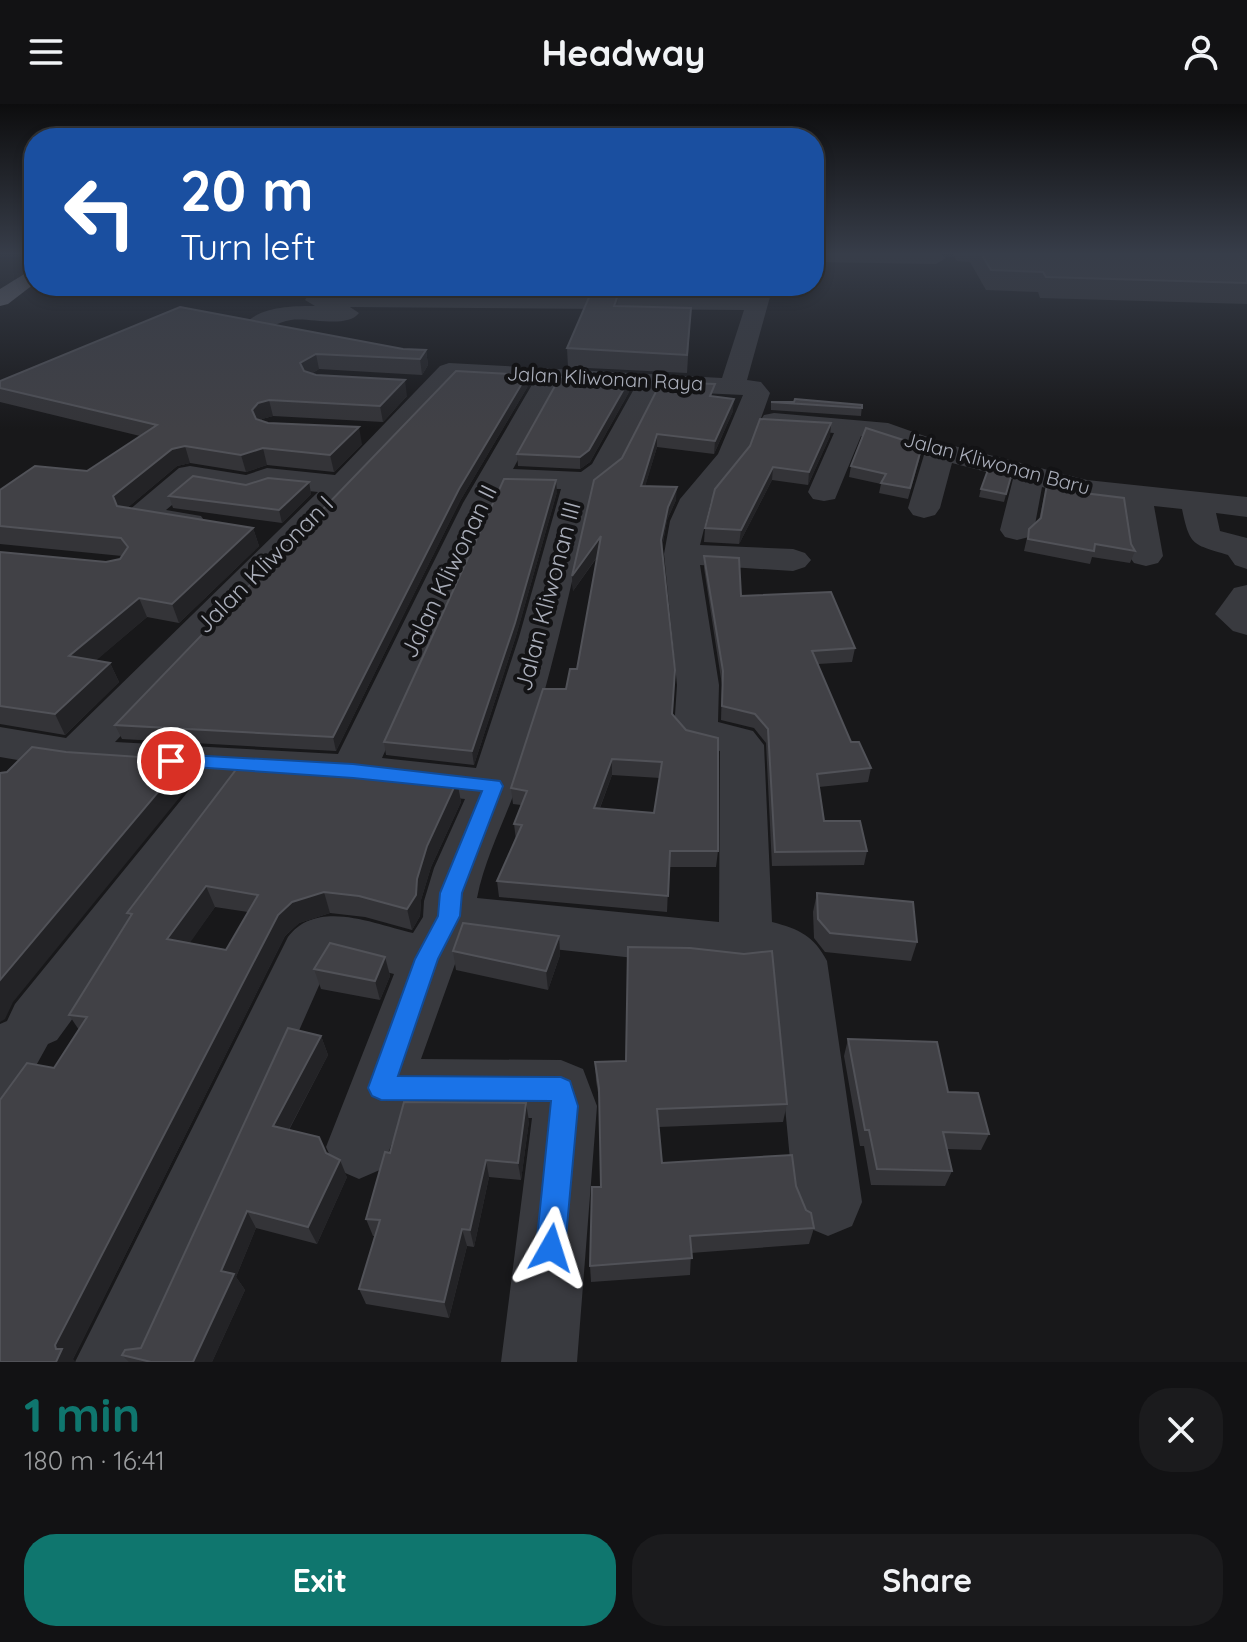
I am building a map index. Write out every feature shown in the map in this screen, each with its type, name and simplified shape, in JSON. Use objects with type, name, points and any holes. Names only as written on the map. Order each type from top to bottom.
[{"type":"street","points":[[345,311],[357,315]]},
{"type":"street","points":[[256,325],[286,313],[357,315],[444,311]]},
{"type":"street","points":[[748,945],[742,745],[735,738],[701,734],[696,730],[698,685],[681,554],[687,521],[696,499],[732,457],[746,399],[758,311]]},
{"type":"street","name":"Jalan Kliwonan Raya","points":[[430,380],[551,375],[651,381],[746,399]]},
{"type":"street","name":"Jalan Kliwonan II","points":[[353,771],[493,478],[551,375]]},
{"type":"street","name":"Jalan Kliwonan I","points":[[76,755],[275,535],[342,485],[376,434],[430,380]]},
{"type":"street","name":"Jalan Kliwonan III","points":[[359,1147],[493,786],[577,488],[604,470],[651,381]]},
{"type":"street","name":"Jalan Kliwonan Baru","points":[[746,399],[851,426],[888,432],[940,451],[1086,489],[1247,507]]},
{"type":"street","points":[[824,492],[851,426]]},
{"type":"street","points":[[924,508],[940,451]]},
{"type":"street","points":[[214,526],[138,516],[190,475],[250,485],[267,477],[342,485]]},
{"type":"street","points":[[1017,530],[1029,475]]},
{"type":"street","points":[[493,478],[586,481]]},
{"type":"street","points":[[1136,495],[1146,556]]},
{"type":"street","points":[[1197,502],[1205,537],[1243,548],[1247,558]]},
{"type":"street","points":[[681,554],[793,560]]},
{"type":"street","points":[[1247,596],[1234,614],[1247,623]]},
{"type":"street","points":[[0,779],[16,745],[76,755],[353,771],[493,786]]},
{"type":"street","points":[[18,1046],[234,765]]},
{"type":"street","points":[[113,1362],[296,973],[315,941],[325,937],[785,946],[799,961],[828,1202]]},
{"type":"street","points":[[381,1088],[561,1089],[565,1106],[539,1362]]},
{"type":"building","points":[[171,311],[200,311],[403,349],[426,350],[420,359],[316,354],[300,363],[304,371],[316,375],[405,380],[380,406],[269,400],[258,403],[252,410],[256,419],[268,423],[359,427],[330,455],[263,448],[241,455],[185,446],[172,449],[113,496],[117,506],[253,528],[172,604],[139,598],[69,656],[110,663],[55,714],[0,706],[0,552],[106,562],[120,559],[128,547],[121,538],[0,526],[0,490],[35,466],[87,471],[157,425],[0,388],[0,381]]},
{"type":"building","points":[[583,311],[691,311],[687,355],[567,348]]},
{"type":"building","points":[[456,371],[527,375],[459,489],[333,737],[115,725]]},
{"type":"building","points":[[560,377],[629,380],[589,450],[580,457],[517,454]]},
{"type":"building","points":[[661,382],[715,384],[710,396],[734,399],[715,441],[657,434],[641,486],[677,487],[668,507],[661,540],[675,670],[672,714],[686,730],[718,738],[718,851],[670,851],[668,896],[497,881],[522,825],[514,824],[527,791],[511,788],[543,689],[566,689],[570,669],[577,669],[601,536],[572,576],[594,480],[622,458]],"holes":[[[612,759],[662,762],[654,813],[594,808]]]},
{"type":"building","points":[[795,399],[862,405],[862,408],[771,402],[794,402]]},
{"type":"building","points":[[760,419],[831,423],[809,472],[773,467],[741,530],[705,528],[715,489],[750,446]]},
{"type":"building","points":[[866,428],[922,446],[910,488],[881,483],[886,474],[851,466]]},
{"type":"building","points":[[989,467],[1012,473],[1006,494],[981,489]]},
{"type":"building","points":[[193,476],[246,485],[268,478],[309,482],[279,510],[169,496]]},
{"type":"building","points":[[504,479],[556,480],[515,623],[472,751],[384,742]]},
{"type":"building","points":[[1048,479],[1084,488],[1084,493],[1124,498],[1131,544],[1135,551],[1095,544],[1094,551],[1028,539],[1029,529],[1041,518]]},
{"type":"building","points":[[704,556],[739,558],[741,596],[831,592],[855,648],[812,651],[851,742],[859,742],[871,768],[817,774],[824,821],[860,821],[867,851],[775,852],[768,729],[755,714],[722,706],[723,671]]},
{"type":"building","points":[[32,747],[185,760],[0,980],[0,773],[7,772]]},
{"type":"building","points":[[241,763],[457,781],[427,846],[417,879],[416,895],[407,909],[359,896],[324,892],[292,902],[278,915],[55,1345],[56,1349],[62,1349],[56,1362],[0,1362],[0,1100],[27,1063],[54,1068],[87,1017],[69,1015],[132,914],[127,913]],"holes":[[[206,886],[258,895],[226,950],[167,939]]]},
{"type":"building","points":[[817,893],[913,902],[917,942],[830,933],[818,919]]},
{"type":"building","points":[[463,923],[559,936],[546,971],[453,951]]},
{"type":"building","points":[[330,943],[385,957],[375,981],[314,969]]},
{"type":"building","points":[[628,947],[690,948],[744,954],[772,951],[787,1104],[657,1109],[662,1163],[792,1155],[796,1186],[806,1210],[811,1213],[814,1228],[690,1236],[692,1258],[590,1266],[592,1187],[601,1187],[599,1088],[595,1062],[626,1061]]},
{"type":"building","points":[[288,1028],[321,1036],[273,1126],[319,1137],[326,1153],[340,1160],[308,1227],[247,1211],[221,1271],[234,1274],[193,1362],[151,1362],[122,1355],[125,1350],[141,1348]]},
{"type":"building","points":[[848,1039],[937,1042],[948,1092],[978,1093],[989,1134],[943,1132],[952,1171],[877,1169],[869,1130],[865,1130]]},
{"type":"building","points":[[404,1102],[526,1103],[518,1163],[486,1160],[470,1230],[462,1229],[444,1302],[359,1289],[380,1220],[366,1219],[385,1152],[390,1153]]},
{"type":"route","points":[[171,761],[353,771],[493,786],[451,893],[449,916],[427,959],[381,1088],[561,1089],[565,1106],[551,1248]]}]
